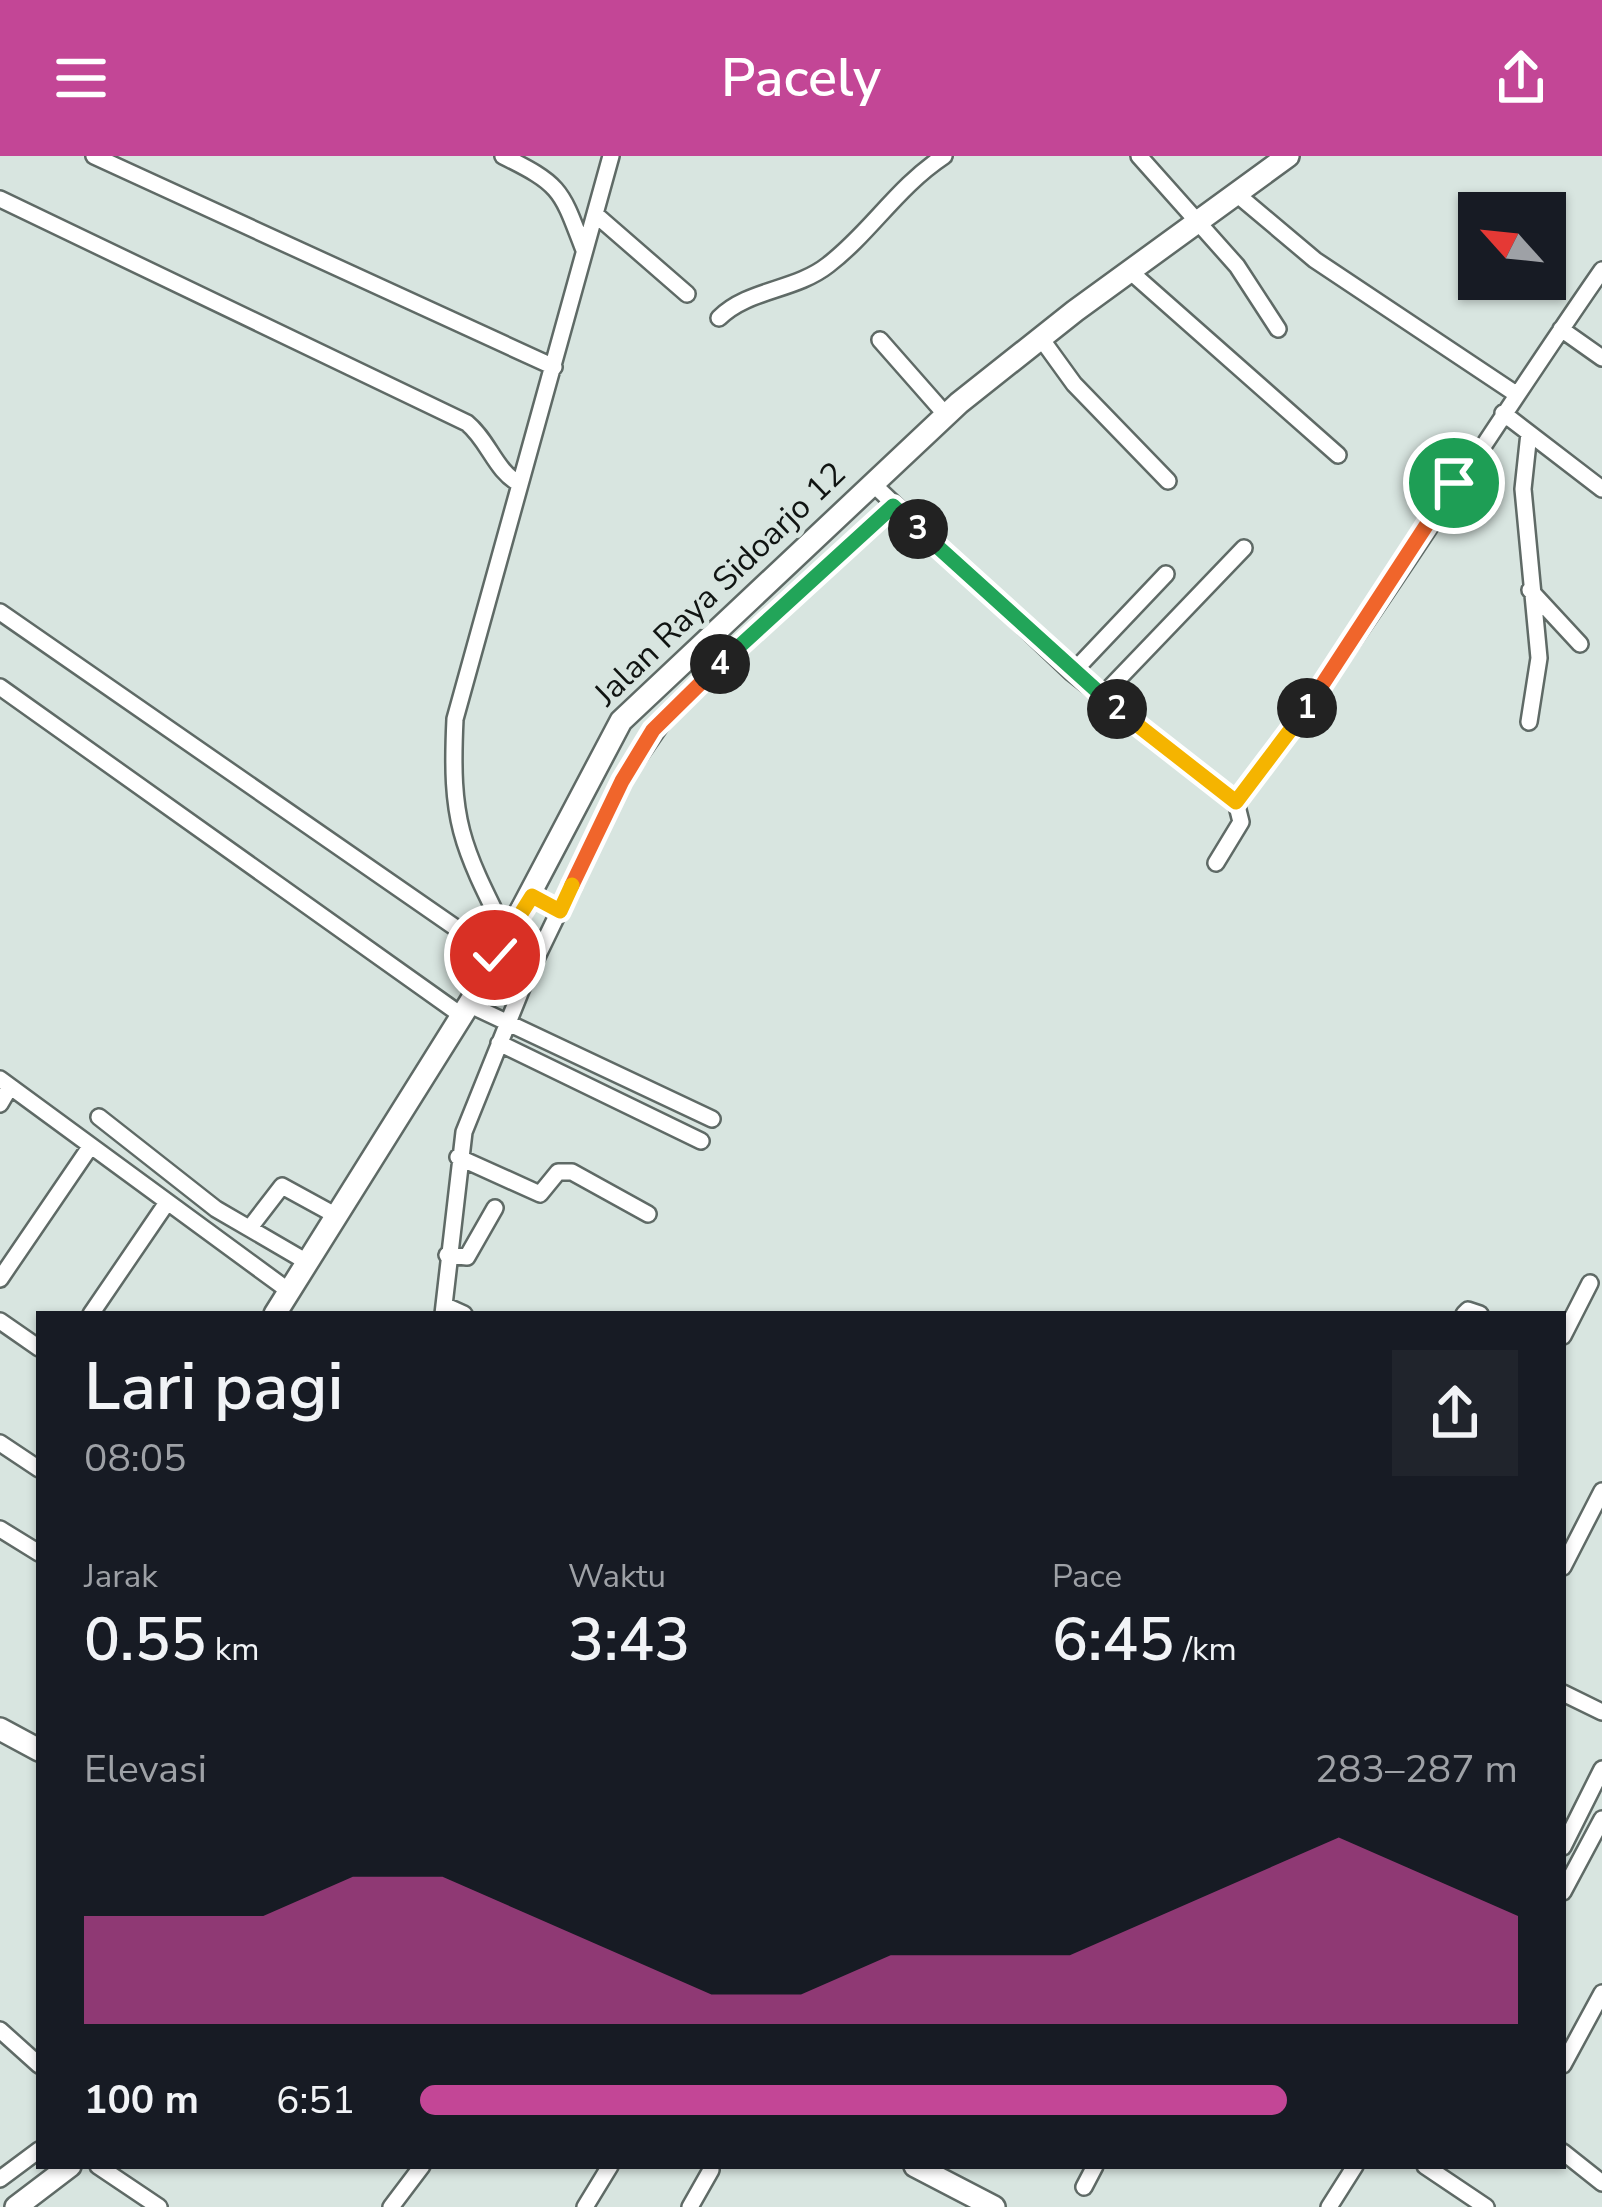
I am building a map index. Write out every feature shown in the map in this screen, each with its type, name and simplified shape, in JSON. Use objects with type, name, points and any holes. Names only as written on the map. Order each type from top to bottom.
[{"type":"main road","name":"Jalan Raya Sidoarjo 12","points":[[277,1311],[335,1215],[482,1015],[501,951],[547,904],[621,721],[883,494],[946,415],[1043,340],[1247,205],[1288,156]]},
{"type":"main road","points":[[0,1730],[36,1748]]},
{"type":"main road","points":[[16,2207],[66,2169]]},
{"type":"main road","points":[[921,2169],[994,2207]]},
{"type":"street","points":[[94,156],[554,367]]},
{"type":"street","points":[[502,156],[548,178],[560,191],[584,250]]},
{"type":"street","points":[[516,983],[466,856],[450,783],[462,686],[611,156]]},
{"type":"street","points":[[719,318],[743,300],[814,275],[831,263],[894,194],[944,156]]},
{"type":"street","points":[[1139,156],[1255,289],[1278,329]]},
{"type":"street","points":[[0,199],[467,423],[483,436],[507,476],[520,484]]},
{"type":"street","points":[[1247,205],[1516,394]]},
{"type":"street","points":[[595,214],[687,294]]},
{"type":"street","points":[[1236,802],[1328,679],[1602,270]]},
{"type":"street","points":[[1140,280],[1338,455]]},
{"type":"street","points":[[1561,329],[1602,358]]},
{"type":"street","points":[[880,340],[946,415]]},
{"type":"street","points":[[1043,340],[1055,359],[1168,481]]},
{"type":"street","points":[[1503,413],[1602,489]]},
{"type":"street","points":[[1529,433],[1522,463],[1539,658],[1529,722]]},
{"type":"street","points":[[482,1015],[516,983],[547,904],[653,730],[789,598],[883,494],[1072,674],[1236,802],[1241,822],[1216,863]]},
{"type":"street","points":[[1102,697],[1244,548]]},
{"type":"street","points":[[1072,674],[1166,574]]},
{"type":"street","points":[[1531,590],[1580,644]]},
{"type":"street","points":[[0,612],[501,951]]},
{"type":"street","points":[[0,687],[482,1015],[712,1119]]},
{"type":"street","points":[[482,1015],[499,1043],[701,1141]]},
{"type":"street","points":[[444,1309],[458,1157],[499,1043]]},
{"type":"street","points":[[0,1104],[5,1083],[289,1291]]},
{"type":"street","points":[[99,1118],[216,1209],[307,1262]]},
{"type":"street","points":[[0,1279],[90,1147]]},
{"type":"street","points":[[458,1157],[540,1194],[558,1172],[572,1172],[648,1214]]},
{"type":"street","points":[[252,1226],[282,1186],[335,1215]]},
{"type":"street","points":[[93,1311],[166,1204]]},
{"type":"street","points":[[447,1255],[465,1259],[495,1208]]},
{"type":"street","points":[[1566,1330],[1590,1283]]},
{"type":"street","points":[[0,1321],[36,1346]]},
{"type":"street","points":[[0,1443],[36,1467]]},
{"type":"street","points":[[1566,1562],[1602,1491]]},
{"type":"street","points":[[0,1529],[36,1550]]},
{"type":"street","points":[[1566,1694],[1602,1712]]},
{"type":"street","points":[[1566,1841],[1602,1769]]},
{"type":"street","points":[[1566,1886],[1602,1820]]},
{"type":"street","points":[[1566,2059],[1602,1993]]},
{"type":"street","points":[[0,2030],[36,2062]]},
{"type":"street","points":[[0,2179],[36,2152]]},
{"type":"street","points":[[1566,2154],[1600,2176]]},
{"type":"street","points":[[102,2169],[159,2207]]},
{"type":"street","points":[[391,2207],[420,2169]]},
{"type":"street","points":[[586,2207],[608,2169]]},
{"type":"street","points":[[1084,2187],[1093,2169]]},
{"type":"street","points":[[1329,2207],[1353,2169]]},
{"type":"street","points":[[1429,2169],[1486,2207]]},
{"type":"street","points":[[690,2207],[711,2170]]},
{"type":"route","points":[[495,955],[532,896],[560,911],[622,781],[653,730],[789,598],[893,506],[1072,674],[1236,802],[1328,679],[1454,483]]}]
